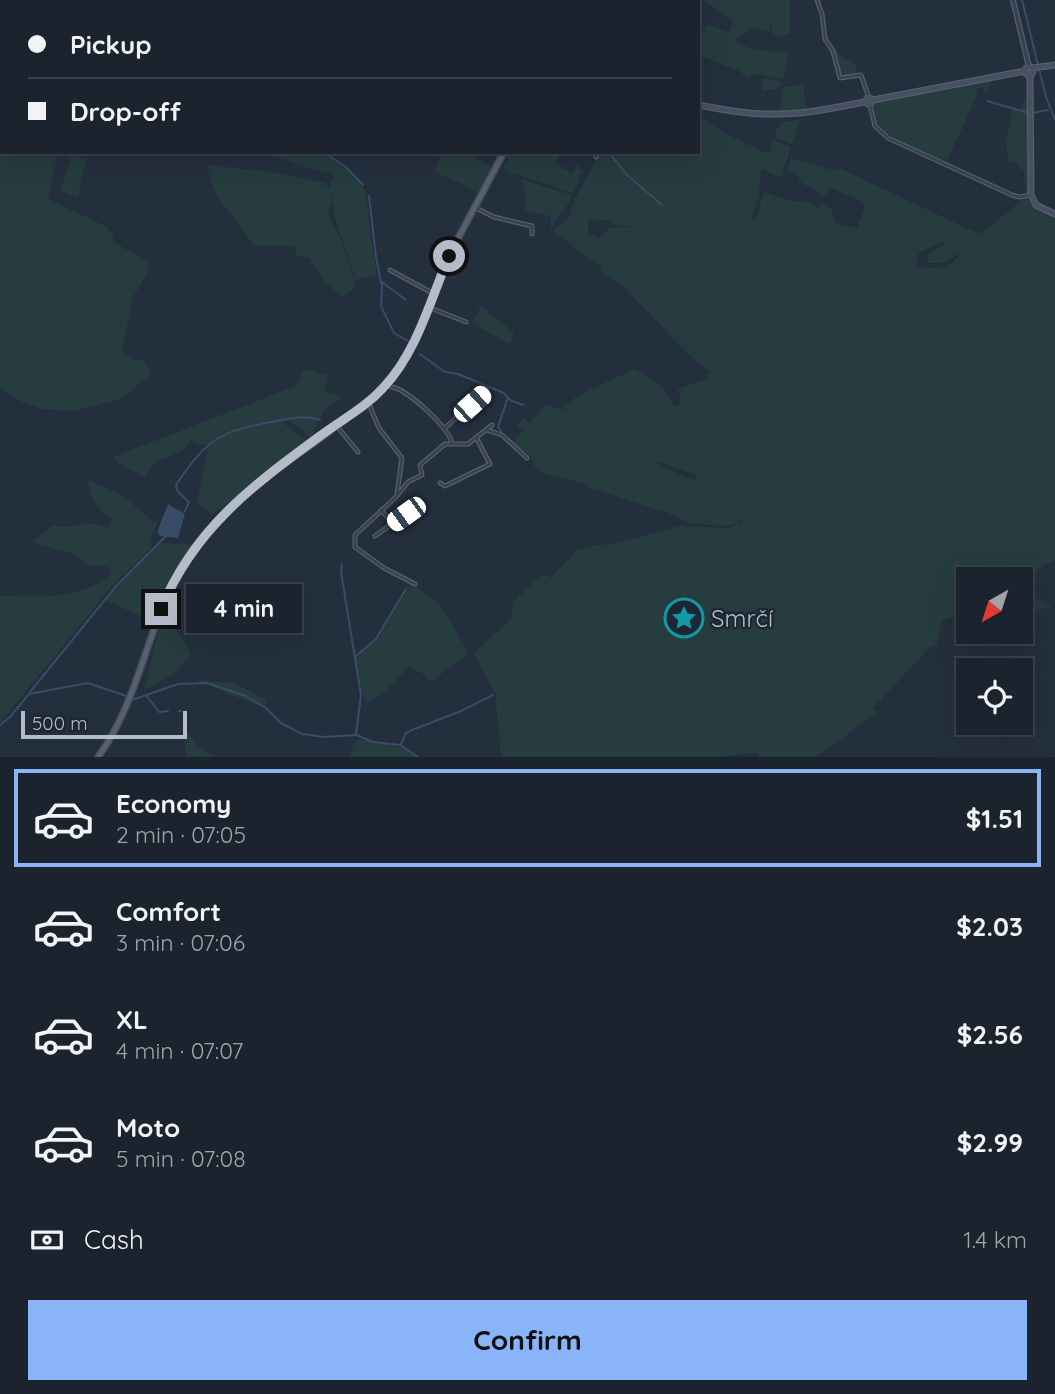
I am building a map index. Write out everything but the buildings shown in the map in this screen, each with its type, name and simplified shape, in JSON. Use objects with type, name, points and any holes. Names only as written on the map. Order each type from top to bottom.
[{"type":"main road","points":[[700,105],[737,112],[778,114],[811,111],[1055,65]]},
{"type":"main road","points":[[1033,70],[1031,195],[1036,205],[1055,214]]},
{"type":"main road","points":[[98,757],[125,710],[161,609],[190,554],[234,502],[368,402],[386,385],[410,349],[449,256],[502,154]]},
{"type":"street","points":[[817,0],[825,39],[833,51],[840,78],[861,75],[876,126],[882,134],[1012,195],[1031,195]]},
{"type":"street","points":[[1013,0],[1033,70]]},
{"type":"street","points":[[474,207],[494,217],[532,226],[532,234]]},
{"type":"street","points":[[390,270],[434,294]]},
{"type":"street","points":[[428,307],[466,321]]},
{"type":"street","points":[[386,385],[403,391],[445,428],[452,443]]},
{"type":"street","points":[[445,428],[486,390]]},
{"type":"street","points":[[368,402],[379,428],[402,458],[397,495]]},
{"type":"street","points":[[415,584],[384,568],[355,547],[355,535],[408,482],[422,475],[421,465],[443,446],[452,443],[466,444],[477,439],[492,425]]},
{"type":"street","points":[[334,427],[358,452]]},
{"type":"street","points":[[487,430],[502,435],[527,458]]},
{"type":"street","points":[[440,483],[445,486],[490,464],[477,439]]},
{"type":"street","points":[[381,510],[392,523]]},
{"type":"street","points":[[375,536],[406,514]]},
{"type":"green space","points":[[704,0],[790,0],[790,34],[780,36],[772,33],[771,22],[769,32],[753,28],[735,43],[789,54],[783,79],[753,74],[749,78],[737,70],[700,56],[700,31],[704,32],[706,24],[729,32],[734,22]]},
{"type":"green space","points":[[835,50],[856,65],[857,73],[845,76],[839,71]]},
{"type":"green space","points":[[764,78],[782,82],[780,88],[763,91],[761,83]]},
{"type":"green space","points":[[993,79],[987,93],[983,87],[977,89],[976,98],[947,160],[887,134],[877,123],[874,106],[877,101]]},
{"type":"green space","points":[[803,84],[807,110],[779,112],[784,87]]},
{"type":"green space","points":[[1027,95],[1030,96],[1029,193],[1026,196],[1024,170],[1019,169],[1016,162],[1009,161],[1006,145],[1012,110],[1019,110]]},
{"type":"green space","points":[[700,116],[725,133],[766,153],[770,153],[773,140],[791,147],[781,178],[762,169],[760,192],[751,222],[758,215],[763,192],[791,201],[810,202],[818,210],[822,204],[833,210],[837,224],[857,228],[865,208],[863,202],[832,188],[824,196],[799,181],[798,176],[787,170],[791,158],[837,171],[839,168],[979,234],[1020,201],[1028,199],[1037,209],[1055,216],[1055,560],[1034,571],[1033,584],[1033,567],[956,567],[956,617],[942,620],[936,647],[931,646],[873,708],[878,712],[816,757],[760,757],[756,753],[719,757],[501,757],[495,693],[474,654],[512,617],[513,603],[535,580],[545,574],[551,578],[577,550],[619,543],[679,526],[729,528],[743,521],[742,517],[738,523],[725,526],[689,523],[669,513],[590,488],[581,482],[539,471],[528,454],[514,442],[545,405],[569,410],[563,407],[580,395],[633,369],[657,383],[678,407],[681,402],[678,389],[706,379],[710,372],[688,354],[623,286],[553,231],[569,218],[576,196],[600,154],[608,154],[629,179],[662,205],[627,175],[610,154],[700,154]],"holes":[[[588,219],[611,221],[613,224],[633,227],[609,228],[599,239],[588,232]],[[944,241],[945,243],[927,255],[928,263],[941,263],[961,253],[952,262],[935,268],[915,265],[919,253]],[[650,459],[696,475],[697,480],[684,477]]]},
{"type":"green space","points":[[801,120],[792,144],[775,138],[782,122]]},
{"type":"green space","points":[[0,154],[58,154],[48,199],[105,226],[113,234],[114,242],[150,263],[145,278],[133,297],[122,351],[134,360],[143,360],[152,374],[120,399],[74,411],[42,409],[24,403],[0,389]]},
{"type":"green space","points":[[74,154],[86,161],[78,197],[61,191]]},
{"type":"green space","points":[[271,154],[325,154],[348,170],[363,187],[367,200],[377,274],[356,280],[334,215],[331,191],[331,205],[328,208],[330,219],[340,237],[356,285],[343,297],[324,281],[309,258],[296,256],[295,246],[254,246],[217,194],[208,165],[272,172],[325,183],[330,189],[331,179],[336,178],[328,172],[313,170]]},
{"type":"green space","points":[[445,154],[469,154],[492,167],[478,192],[434,171]]},
{"type":"green space","points":[[509,154],[560,154],[556,163],[572,173],[577,165],[584,171],[579,175],[577,185],[571,193],[503,167]]},
{"type":"green space","points":[[521,179],[572,195],[551,230],[550,216],[525,210],[527,200]]},
{"type":"green space","points":[[481,306],[514,333],[510,344],[472,322]]},
{"type":"green space","points":[[304,369],[329,376],[324,391],[341,396],[324,410],[311,438],[289,420],[281,421],[306,441],[301,442],[300,448],[212,515],[197,502],[207,452],[205,446],[208,443],[195,443],[191,439],[181,451],[154,465],[146,478],[114,460],[113,457],[293,387],[298,383]]},
{"type":"green space","points":[[524,418],[528,423],[522,430],[517,426]]},
{"type":"green space","points":[[88,480],[122,495],[154,522],[159,518],[150,542],[152,547],[114,584],[0,723],[0,596],[74,593],[102,581],[115,571],[109,572],[105,566],[91,566],[73,554],[32,542],[54,525],[64,527],[94,524],[110,527],[113,519],[95,503]]},
{"type":"green space","points":[[157,544],[192,545],[174,573],[153,621],[104,600]]},
{"type":"green space","points":[[410,585],[438,602],[464,644],[467,655],[430,682],[425,675],[409,666],[383,693],[365,702],[354,660],[378,639]]},
{"type":"green space","points":[[1033,597],[1052,607],[1036,610],[1033,617]]},
{"type":"green space","points":[[160,625],[163,629],[175,628],[191,654],[175,673],[144,690]]},
{"type":"green space","points":[[196,680],[233,683],[267,700],[264,708]]},
{"type":"green space","points":[[184,728],[199,747],[216,757],[186,757]]},
{"type":"green space","points":[[358,739],[404,748],[419,757],[350,757],[351,749]]},
{"type":"water","points":[[168,504],[185,514],[178,538],[160,536],[157,532]]},
{"type":"waterway","points":[[1022,0],[1046,97],[1055,120]]},
{"type":"waterway","points":[[987,101],[1029,113]]},
{"type":"waterway","points":[[1033,113],[1048,110]]},
{"type":"waterway","points":[[326,154],[346,167],[363,185]]},
{"type":"waterway","points":[[610,154],[627,175],[662,205]]},
{"type":"waterway","points":[[369,196],[382,287],[381,306],[394,333],[410,342]]},
{"type":"waterway","points":[[382,282],[406,300]]},
{"type":"waterway","points":[[420,354],[445,372],[458,374],[504,393],[510,400],[523,405]]},
{"type":"waterway","points":[[501,431],[498,427],[507,400]]},
{"type":"waterway","points":[[185,511],[189,502],[178,492],[176,485],[207,446],[242,428],[304,417],[320,420]]},
{"type":"waterway","points":[[30,692],[117,585],[167,535]]},
{"type":"waterway","points":[[342,564],[341,572],[361,695],[356,734]]},
{"type":"waterway","points":[[355,657],[376,639],[406,589]]},
{"type":"waterway","points":[[0,725],[29,694],[88,683],[135,699],[178,684],[207,683],[246,696],[266,708],[281,723],[302,734],[324,737],[356,735],[373,742],[400,745],[418,757]]},
{"type":"waterway","points":[[146,695],[159,712],[168,711]]},
{"type":"waterway","points":[[401,744],[406,733],[493,695]]},
{"type":"place","name":"Smrčí","points":[[684,618]]},
{"type":"route","points":[[161,609],[190,554],[229,507],[320,435],[368,402],[388,382],[415,340],[449,256]]}]
